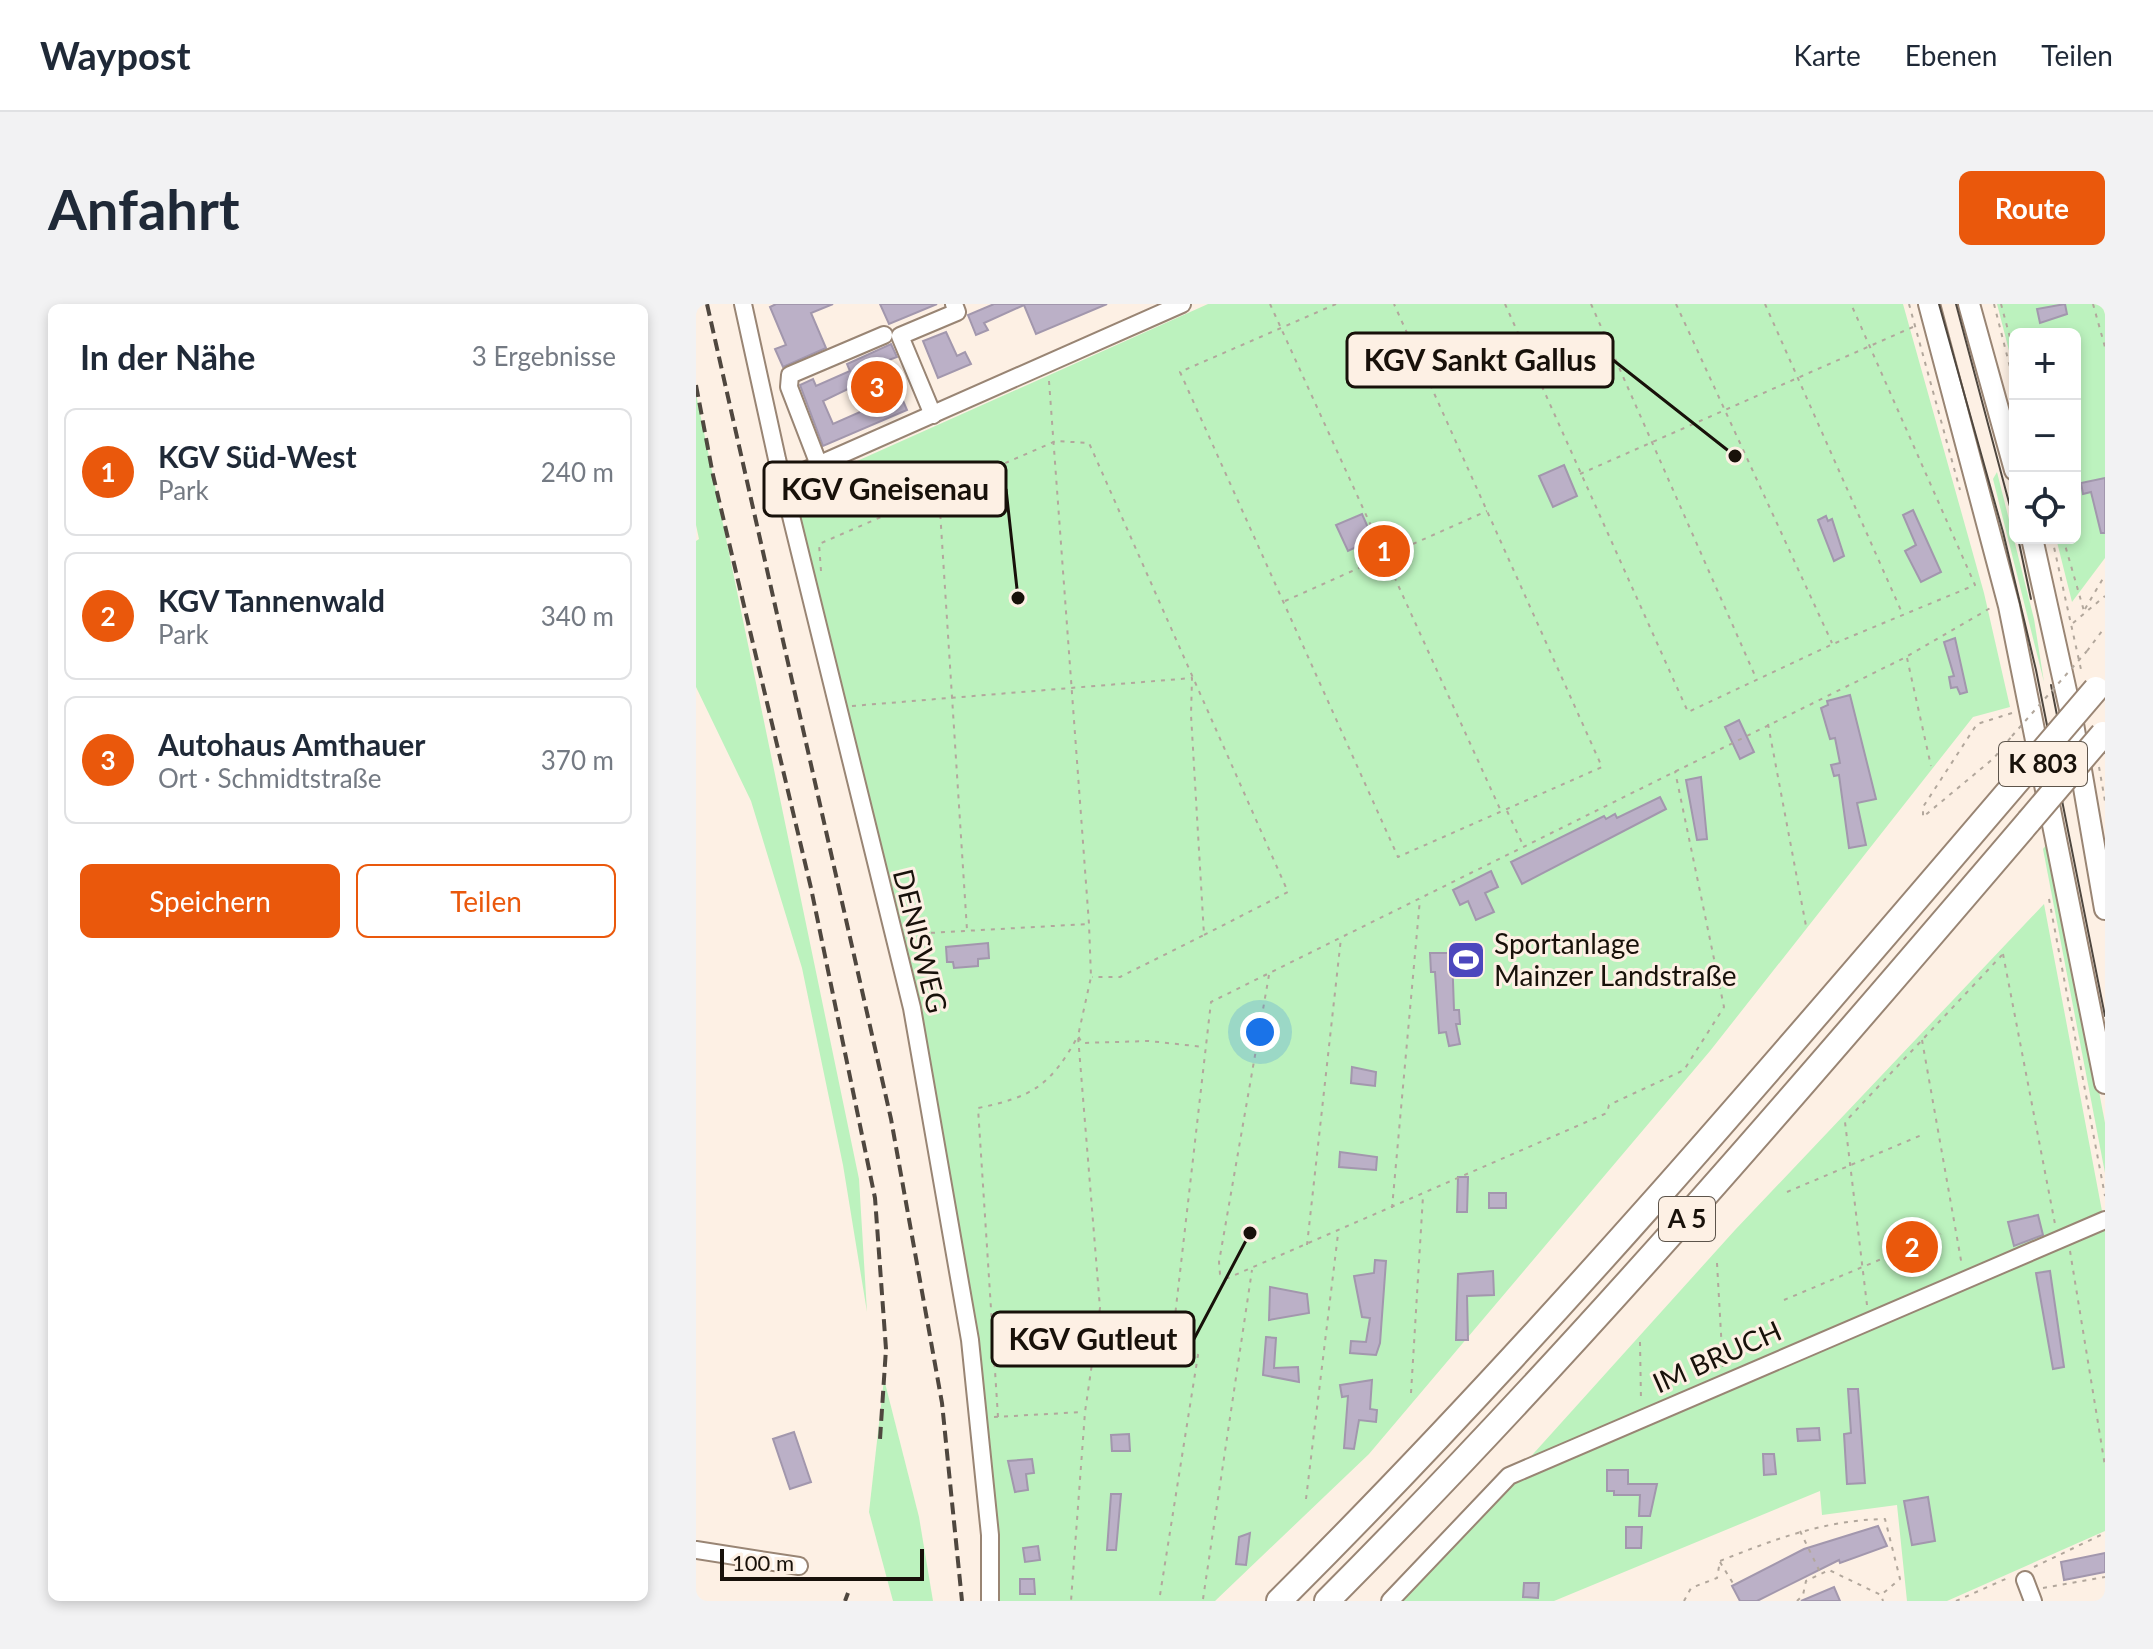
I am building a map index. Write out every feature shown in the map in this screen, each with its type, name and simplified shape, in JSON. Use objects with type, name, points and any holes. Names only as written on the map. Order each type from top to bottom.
[{"type":"highway","name":"A 5","points":[[1279,1601],[1490,1384],[1640,1221],[2020,778],[2095,683]]},
{"type":"highway","name":"A 5","points":[[1327,1601],[1402,1526],[1674,1234],[2029,821],[2102,741]]},
{"type":"main road","points":[[1969,304],[2009,448]]},
{"type":"main road","name":"K 803","points":[[1926,317],[2009,606],[2105,1083]]},
{"type":"main road","name":"K 803","points":[[2033,544],[2072,718],[2105,909]]},
{"type":"street","name":"DENISWEG","points":[[743,304],[891,935],[912,1008],[970,1340],[990,1535],[990,1601]]},
{"type":"street","points":[[933,415],[900,336],[957,312],[954,304]]},
{"type":"street","points":[[784,480],[1182,304]]},
{"type":"street","points":[[819,465],[789,387],[790,375],[884,335]]},
{"type":"street","name":"IM BRUCH","points":[[1390,1601],[1509,1476],[2105,1220]]},
{"type":"street","points":[[696,1550],[799,1566]]},
{"type":"path","points":[[1270,304],[1501,811]]},
{"type":"path","points":[[1336,304],[1180,372],[1398,857],[1602,767],[1394,304]]},
{"type":"path","points":[[1505,304],[1688,712],[1833,644],[1975,585],[1851,304]]},
{"type":"path","points":[[1591,304],[1757,679]]},
{"type":"path","points":[[1676,304],[1833,644]]},
{"type":"path","points":[[1765,304],[1904,616]]},
{"type":"path","points":[[1909,304],[1926,317],[1963,502]]},
{"type":"path","points":[[1994,304],[2009,363]]},
{"type":"path","points":[[2001,304],[2009,334]]},
{"type":"path","points":[[2093,304],[2105,347]]},
{"type":"path","points":[[1580,474],[1798,379],[1926,317]]},
{"type":"path","points":[[1048,363],[1089,924],[1091,977],[1078,1036],[1100,1308],[1085,1412],[1071,1601]]},
{"type":"path","points":[[821,576],[819,544],[1056,441],[1089,443],[1288,892],[1120,977],[1091,977]]},
{"type":"path","points":[[939,494],[967,930]]},
{"type":"path","points":[[1285,602],[1489,510]]},
{"type":"path","points":[[2053,544],[2073,623],[2095,683]]},
{"type":"path","points":[[2065,544],[2084,611]]},
{"type":"path","points":[[2084,611],[2105,575]]},
{"type":"path","points":[[2073,623],[2105,596]]},
{"type":"path","points":[[1160,1595],[1198,1355],[1171,1351],[1211,1002],[1906,657],[1992,607],[2009,606]]},
{"type":"path","points":[[2015,712],[1977,724],[1923,807],[1923,817],[1994,758],[2105,627]]},
{"type":"path","points":[[1906,657],[1931,766]]},
{"type":"path","points":[[838,707],[1192,678]]},
{"type":"path","points":[[1192,678],[1191,715],[1204,935]]},
{"type":"path","points":[[1768,723],[1806,926]]},
{"type":"path","points":[[2018,727],[2021,741]]},
{"type":"path","points":[[2102,741],[2105,801]]},
{"type":"path","points":[[1269,974],[1219,1262],[1223,1277],[1252,1269],[1607,1113],[1609,1105],[1684,1070],[1724,1007],[1675,770]]},
{"type":"path","points":[[1505,809],[1524,846]]},
{"type":"path","points":[[2048,889],[2105,1196]]},
{"type":"path","points":[[1392,1209],[1420,898]]},
{"type":"path","points":[[891,935],[1089,924]]},
{"type":"path","points":[[1307,1245],[1341,936]]},
{"type":"path","points":[[1869,1319],[1845,1122],[2003,954],[2058,1239],[2069,1245],[2105,1466]]},
{"type":"path","points":[[1078,1036],[1082,1043],[1149,1041],[1205,1047]]},
{"type":"path","points":[[998,1417],[978,1108],[1016,1100],[1035,1091],[1051,1078],[1078,1036]]},
{"type":"path","points":[[1922,1037],[1964,1279]]},
{"type":"path","points":[[1787,1192],[1924,1134]]},
{"type":"path","points":[[1411,1393],[1423,1194]]},
{"type":"path","points":[[1306,1499],[1338,1232]]},
{"type":"path","points":[[1784,1300],[1941,1234]]},
{"type":"path","points":[[1717,1263],[1723,1382]]},
{"type":"path","points":[[1203,1599],[1252,1269]]},
{"type":"path","points":[[1640,1342],[1641,1419]]},
{"type":"path","points":[[979,1418],[1085,1412]]},
{"type":"path","points":[[1720,1561],[1799,1530],[1855,1520],[1885,1519],[1900,1579],[1881,1595]]},
{"type":"path","points":[[1799,1530],[1821,1573]]},
{"type":"path","points":[[1720,1561],[1734,1585]]},
{"type":"path","points":[[1684,1601],[1691,1588],[1717,1578],[1720,1561]]},
{"type":"path","points":[[1797,1601],[1803,1595],[1806,1581],[1829,1570],[1881,1595],[1883,1601]]},
{"type":"path","points":[[2030,1591],[2105,1577]]},
{"type":"green space","points":[[1208,304],[1903,304],[1984,593],[2010,707],[1973,717],[1710,1051],[1369,1454],[1215,1601],[996,1601],[975,1416],[905,1008],[790,491]]},
{"type":"green space","points":[[1997,304],[2105,304],[2105,558],[2072,602],[2058,544],[2081,544],[2081,328],[2009,328],[2009,351]]},
{"type":"green space","points":[[696,394],[859,1179],[867,1312],[843,1165],[802,968],[751,801],[696,687],[696,541],[699,539],[696,525]]},
{"type":"green space","points":[[1997,472],[2009,520],[2009,543],[1993,479]]},
{"type":"green space","points":[[2009,544],[2015,544],[2034,619],[2044,682]]},
{"type":"green space","points":[[2051,839],[2105,1123],[2105,1173],[2043,849]]},
{"type":"green space","points":[[2044,904],[2105,1227],[2105,1531],[1947,1601],[1907,1601],[1897,1505],[1822,1515],[1820,1491],[1554,1601],[1385,1601],[1525,1463],[1735,1230]]},
{"type":"green space","points":[[884,1379],[919,1517],[933,1601],[893,1601],[869,1512]]},
{"type":"building","points":[[776,304],[833,304],[811,313],[826,348],[783,367],[775,349],[786,345],[770,307]]},
{"type":"building","points":[[880,304],[937,304],[889,324]]},
{"type":"building","points":[[994,304],[1107,304],[1036,334],[1024,305],[984,323],[988,330],[976,335],[968,315]]},
{"type":"building","points":[[2065,304],[2067,314],[2040,323],[2037,309]]},
{"type":"building","points":[[946,332],[957,356],[965,352],[971,364],[938,378],[923,341]]},
{"type":"building","points":[[891,344],[897,357],[886,361],[907,410],[823,446],[800,385],[813,379],[816,386],[850,371],[847,364]],"holes":[[[856,385],[867,409],[833,424],[823,401]]]},
{"type":"building","points":[[1564,465],[1577,496],[1553,507],[1539,476]]},
{"type":"building","points":[[2105,478],[2105,533],[2101,533],[2091,492],[2083,494],[2081,483]]},
{"type":"building","points":[[1913,510],[1941,572],[1921,582],[1905,551],[1916,545],[1903,515]]},
{"type":"building","points":[[1362,514],[1373,539],[1348,551],[1336,525]]},
{"type":"building","points":[[1826,516],[1828,521],[1832,519],[1844,556],[1834,561],[1818,520]]},
{"type":"building","points":[[1955,638],[1967,692],[1960,694],[1957,687],[1951,688],[1949,677],[1954,676],[1944,642]]},
{"type":"building","points":[[1850,695],[1876,799],[1857,803],[1866,845],[1849,848],[1839,775],[1834,776],[1831,765],[1840,763],[1835,738],[1830,739],[1821,708],[1828,705],[1827,701]]},
{"type":"building","points":[[1739,720],[1754,752],[1740,759],[1725,727]]},
{"type":"building","points":[[1701,777],[1707,839],[1697,840],[1686,780]]},
{"type":"building","points":[[1660,797],[1666,809],[1522,884],[1511,862],[1604,816],[1606,819],[1615,814],[1617,818]]},
{"type":"building","points":[[1491,871],[1498,887],[1485,893],[1494,912],[1476,920],[1468,901],[1460,905],[1453,890]]},
{"type":"building","points":[[988,943],[989,958],[978,959],[978,966],[954,968],[953,962],[947,962],[946,947]]},
{"type":"building","points":[[1430,953],[1452,953],[1454,1010],[1459,1010],[1460,1024],[1456,1024],[1460,1044],[1449,1046],[1446,1032],[1439,1033],[1435,972],[1431,972]]},
{"type":"building","points":[[1352,1067],[1376,1072],[1375,1086],[1351,1083]]},
{"type":"building","points":[[1340,1152],[1377,1157],[1376,1170],[1339,1167]]},
{"type":"building","points":[[1458,1177],[1468,1177],[1467,1212],[1457,1212]]},
{"type":"building","points":[[1489,1193],[1506,1193],[1506,1208],[1489,1208]]},
{"type":"building","points":[[2038,1215],[2043,1235],[2014,1246],[2008,1222]]},
{"type":"building","points":[[1375,1260],[1386,1261],[1380,1343],[1376,1355],[1350,1353],[1351,1341],[1366,1342],[1370,1318],[1362,1317],[1354,1276],[1374,1273]]},
{"type":"building","points":[[1493,1271],[1494,1295],[1467,1296],[1468,1340],[1456,1340],[1458,1274]]},
{"type":"building","points":[[2050,1271],[2064,1367],[2053,1369],[2036,1273]]},
{"type":"building","points":[[1270,1287],[1307,1294],[1309,1313],[1269,1320]]},
{"type":"building","points":[[1266,1337],[1276,1338],[1274,1368],[1298,1367],[1299,1382],[1263,1375]]},
{"type":"building","points":[[1372,1380],[1370,1409],[1377,1410],[1376,1422],[1359,1420],[1354,1449],[1344,1448],[1348,1396],[1342,1397],[1340,1385]]},
{"type":"building","points":[[1848,1389],[1858,1389],[1865,1483],[1847,1484],[1844,1434],[1851,1433]]},
{"type":"building","points":[[1819,1428],[1820,1440],[1798,1441],[1797,1429]]},
{"type":"building","points":[[794,1432],[811,1482],[790,1489],[773,1439]]},
{"type":"building","points":[[1129,1434],[1130,1451],[1112,1451],[1111,1435]]},
{"type":"building","points":[[1763,1454],[1774,1454],[1776,1474],[1764,1475]]},
{"type":"building","points":[[1032,1459],[1034,1473],[1026,1474],[1028,1490],[1015,1492],[1008,1461]]},
{"type":"building","points":[[1607,1470],[1628,1470],[1628,1484],[1657,1484],[1650,1516],[1639,1516],[1640,1495],[1614,1495],[1614,1491],[1607,1491]]},
{"type":"building","points":[[1111,1494],[1121,1494],[1116,1550],[1107,1550]]},
{"type":"building","points":[[1928,1497],[1935,1541],[1912,1545],[1904,1501]]},
{"type":"building","points":[[1878,1526],[1887,1546],[1840,1563],[1839,1560],[1757,1601],[1740,1601],[1732,1586],[1804,1549]]},
{"type":"building","points":[[1626,1527],[1642,1527],[1641,1548],[1626,1548]]},
{"type":"building","points":[[1250,1533],[1246,1565],[1236,1564],[1239,1537]]},
{"type":"building","points":[[1038,1546],[1040,1560],[1025,1562],[1023,1548]]},
{"type":"building","points":[[2105,1553],[2105,1572],[2064,1580],[2061,1562]]},
{"type":"building","points":[[1020,1579],[1034,1579],[1035,1594],[1020,1594]]},
{"type":"building","points":[[1524,1583],[1539,1583],[1538,1598],[1523,1597]]},
{"type":"building","points":[[1834,1587],[1840,1601],[1801,1601]]},
{"type":"tram line","points":[[1939,304],[2003,532],[2036,670],[2105,1016]]},
{"type":"tram line","points":[[1956,304],[2009,503]]},
{"type":"tram line","points":[[2019,544],[2031,599]]},
{"type":"tram line","points":[[2051,685],[2071,786]]},
{"type":"railway","points":[[707,304],[891,1119],[942,1403],[962,1601]]},
{"type":"railway","points":[[696,385],[713,475],[811,888],[875,1198],[886,1349],[880,1439]]},
{"type":"railway","points":[[845,1601],[848,1593]]},
{"type":"place","name":"Autohaus Amthauer","points":[[877,387]]},
{"type":"place","name":"KGV Sankt Gallus","points":[[1735,456]]},
{"type":"place","name":"KGV Süd-West","points":[[1384,551]]},
{"type":"place","name":"KGV Gneisenau","points":[[1018,598]]},
{"type":"place","name":"Sportanlage Mainzer Landstraße","points":[[1466,960]]},
{"type":"place","name":"KGV Gutleut","points":[[1250,1233]]},
{"type":"place","name":"KGV Tannenwald","points":[[1912,1247]]}]
